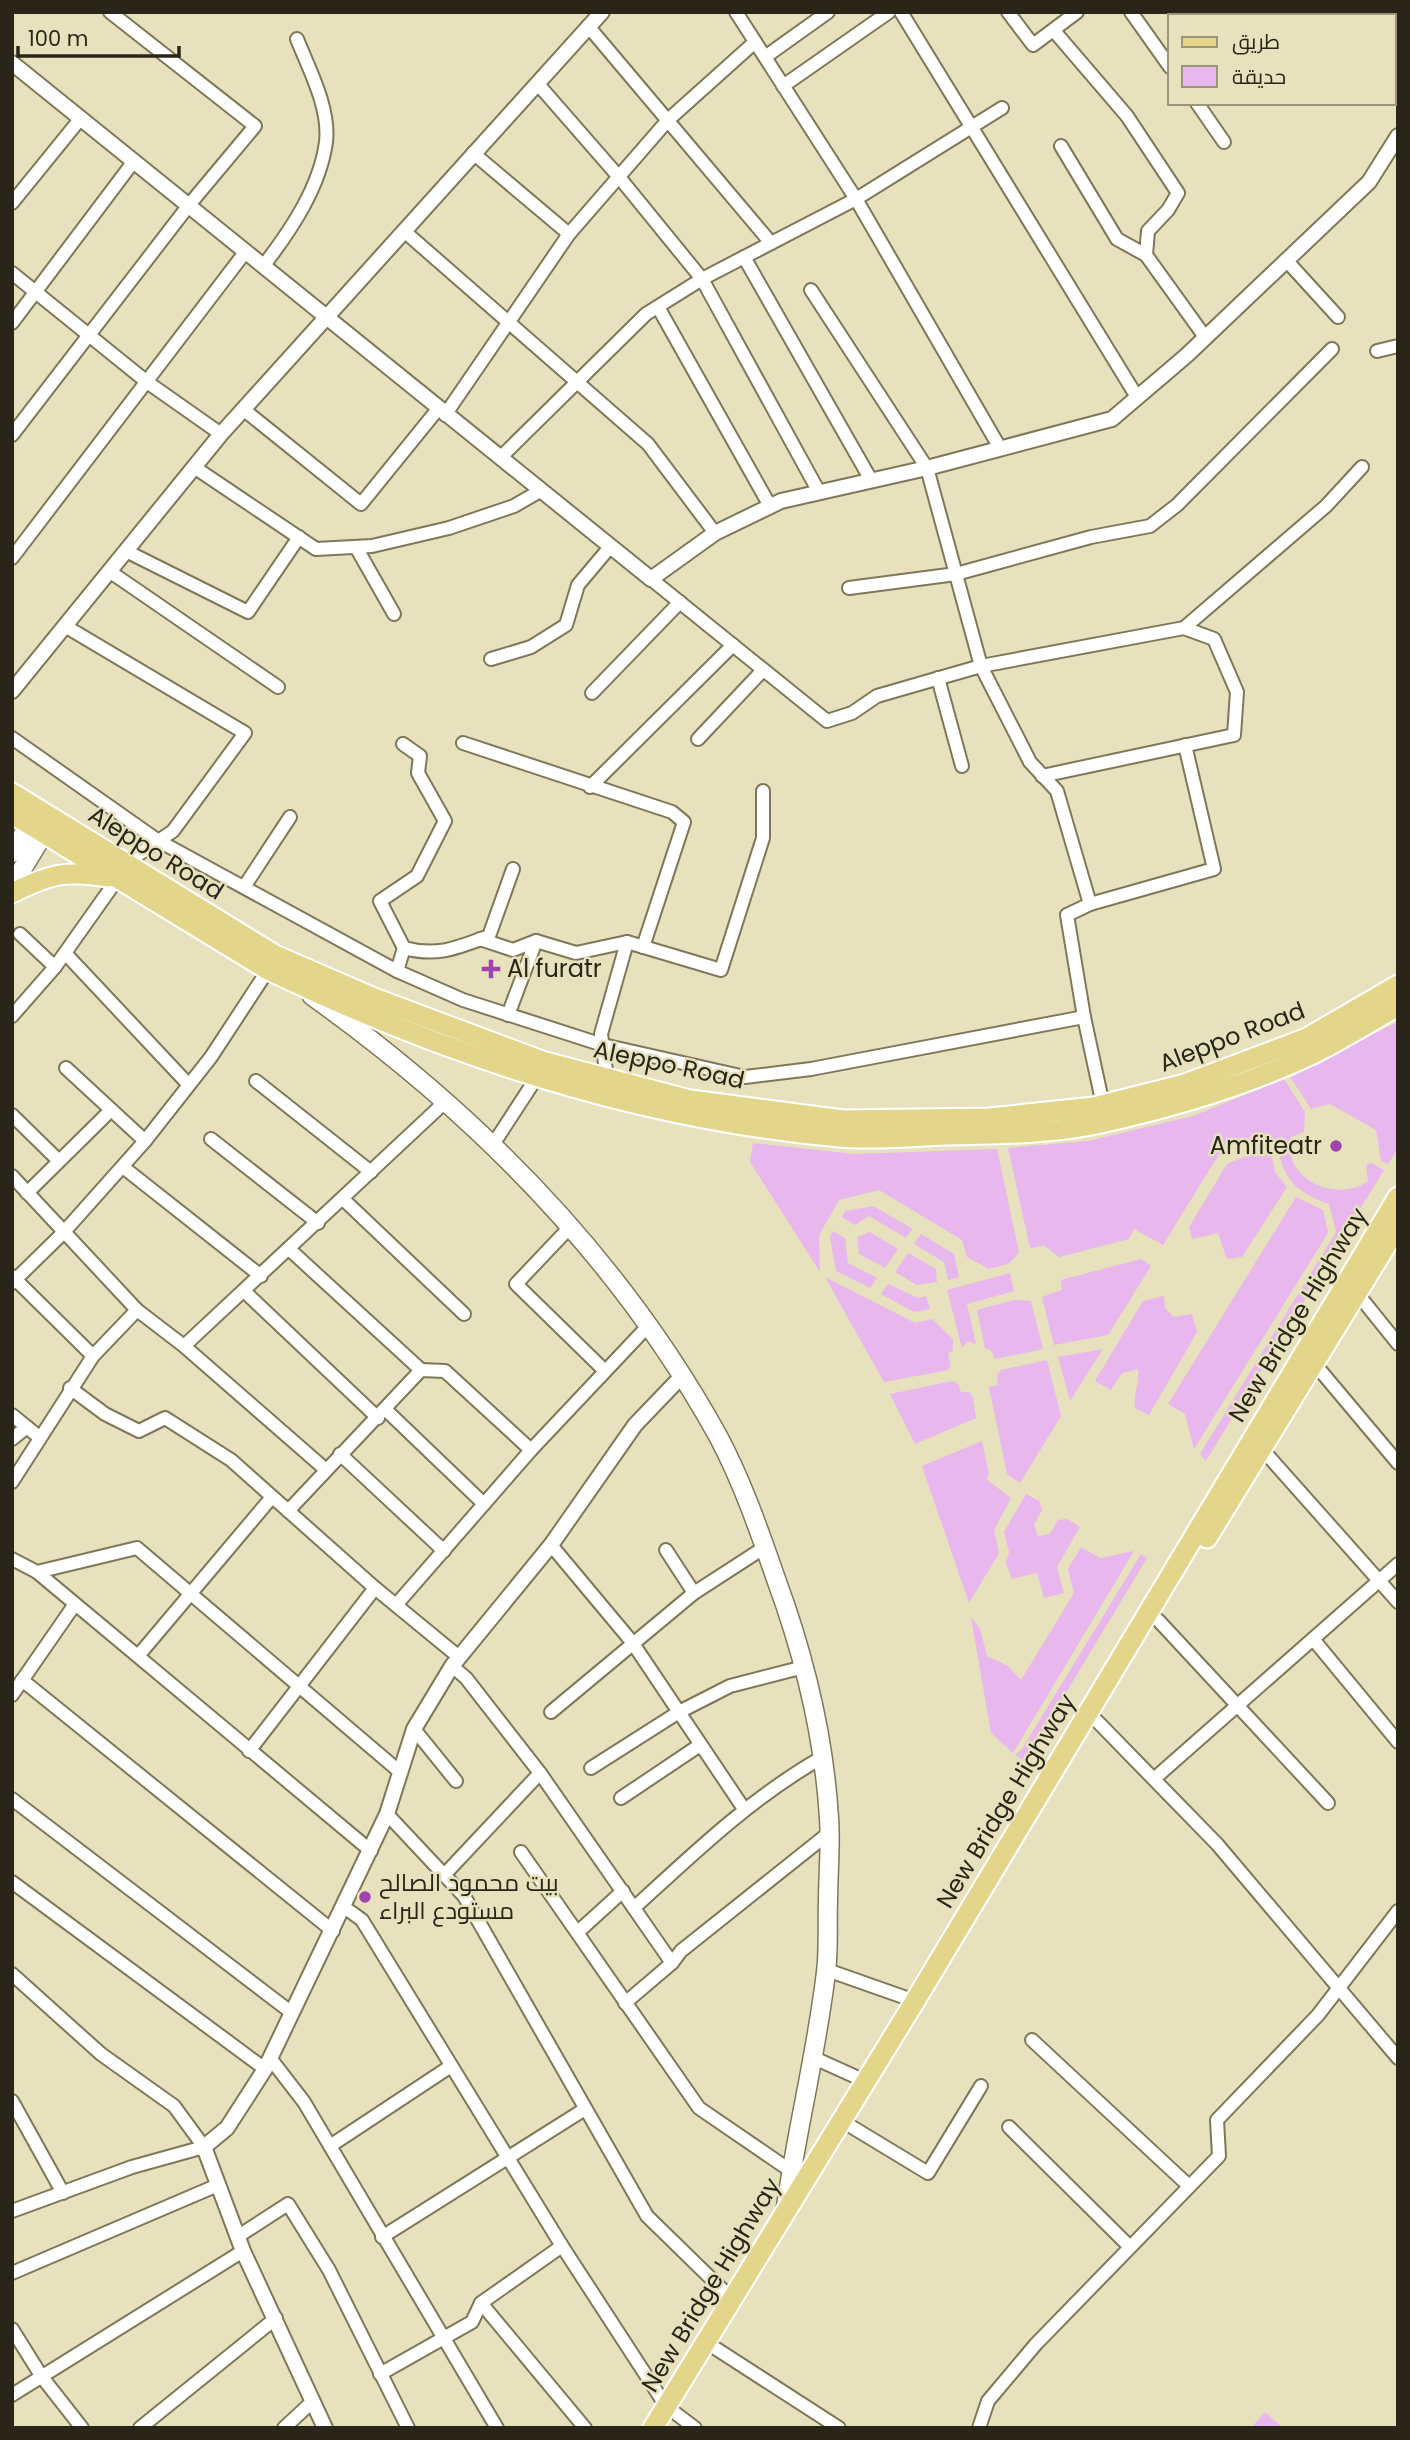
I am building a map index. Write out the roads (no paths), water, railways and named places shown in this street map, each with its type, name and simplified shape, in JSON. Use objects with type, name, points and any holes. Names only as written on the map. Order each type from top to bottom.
[{"type":"main road","name":"Aleppo Road","points":[[12,793],[41,821],[122,871],[268,970],[292,982],[367,1014],[537,1077],[687,1116],[829,1135],[990,1135],[1097,1124],[1190,1100],[1314,1053],[1398,1006]]},
{"type":"main road","name":"Aleppo Road","points":[[12,814],[41,821]]},
{"type":"main road","points":[[12,853],[41,821]]},
{"type":"main road","points":[[12,886],[41,821]]},
{"type":"main road","points":[[12,893],[37,880],[73,871],[122,871]]},
{"type":"main road","name":"Aleppo Road","points":[[122,871],[275,955],[374,998],[529,1056],[690,1100],[843,1120],[989,1118],[1103,1105],[1185,1084],[1307,1038],[1398,985]]},
{"type":"main road","points":[[292,982],[362,1031],[445,1102],[571,1226],[648,1326],[718,1437],[765,1547],[793,1625],[816,1712],[829,1833],[827,1970],[786,2207]]},
{"type":"main road","name":"New Bridge Highway","points":[[670,2416],[731,2298],[915,2001],[1398,1197]]},
{"type":"main road","name":"New Bridge Highway","points":[[653,2428],[670,2416],[715,2348],[852,2127],[1398,1226]]},
{"type":"street","points":[[12,435],[189,205],[255,126],[110,12]]},
{"type":"street","points":[[12,691],[221,434],[602,12]]},
{"type":"street","points":[[736,12],[856,199],[1000,448]]},
{"type":"street","points":[[765,57],[828,12]]},
{"type":"street","points":[[783,86],[889,12]]},
{"type":"street","points":[[901,12],[1137,397]]},
{"type":"street","points":[[1008,12],[1033,45],[1055,32],[1077,12]]},
{"type":"street","points":[[1131,12],[1168,63]]},
{"type":"street","points":[[588,26],[771,243]]},
{"type":"street","points":[[1055,32],[1127,116],[1178,193],[1168,210],[1148,231],[1146,255]]},
{"type":"street","points":[[264,265],[282,241],[315,182],[327,140],[321,101],[297,39]]},
{"type":"street","points":[[243,409],[361,504],[442,412],[509,322],[569,234],[668,120],[755,42]]},
{"type":"street","points":[[14,67],[264,265],[442,412],[827,721],[852,713],[877,696],[981,666],[1184,628],[1326,506],[1362,467]]},
{"type":"street","points":[[537,83],[619,177],[702,279],[819,492]]},
{"type":"street","points":[[500,458],[576,381],[658,307],[702,279],[856,199],[1002,108]]},
{"type":"street","points":[[1201,109],[1224,142]]},
{"type":"street","points":[[12,203],[81,118]]},
{"type":"street","points":[[651,579],[715,533],[770,506],[1112,419],[1205,337],[1369,183],[1398,136]]},
{"type":"street","points":[[1061,146],[1117,239],[1146,255],[1205,337]]},
{"type":"street","points":[[474,153],[569,234]]},
{"type":"street","points":[[12,323],[134,161]]},
{"type":"street","points":[[404,231],[648,444],[715,533]]},
{"type":"street","points":[[12,558],[246,251]]},
{"type":"street","points":[[744,257],[871,481]]},
{"type":"street","points":[[1286,260],[1338,317]]},
{"type":"street","points":[[12,273],[147,382],[221,434]]},
{"type":"street","points":[[811,290],[927,468],[981,666],[1030,762],[1057,791],[1090,904]]},
{"type":"street","points":[[658,307],[770,506]]},
{"type":"street","points":[[1377,351],[1398,346]]},
{"type":"street","points":[[849,588],[956,574],[1091,537],[1150,526],[1177,505],[1332,349]]},
{"type":"street","points":[[194,467],[317,549],[356,547],[449,528],[514,506],[540,491]]},
{"type":"street","points":[[126,551],[248,612],[299,537]]},
{"type":"street","points":[[356,547],[394,614]]},
{"type":"street","points":[[492,659],[531,647],[566,625],[578,585],[610,547]]},
{"type":"street","points":[[109,571],[278,687]]},
{"type":"street","points":[[592,693],[680,603]]},
{"type":"street","points":[[12,1016],[55,967],[122,871],[157,840],[173,831],[245,733],[65,626]]},
{"type":"street","points":[[1042,775],[1234,735],[1237,692],[1214,639],[1184,628]]},
{"type":"street","points":[[590,787],[733,645]]},
{"type":"street","points":[[698,739],[763,670]]},
{"type":"street","points":[[938,678],[962,766]]},
{"type":"street","points":[[12,738],[157,840],[397,971],[463,1000],[603,1045],[746,1077],[811,1069],[1084,1017]]},
{"type":"street","points":[[463,743],[672,812],[684,822],[643,947]]},
{"type":"street","points":[[397,971],[404,948],[380,901],[417,876],[445,821],[418,773],[420,756],[403,744]]},
{"type":"street","points":[[1103,1105],[1084,1017],[1067,915],[1090,904],[1214,869],[1185,745]]},
{"type":"street","points":[[480,939],[513,950],[536,940],[576,953],[627,942],[721,970],[763,838],[763,791]]},
{"type":"street","points":[[244,887],[290,817]]},
{"type":"street","points":[[404,948],[425,954],[458,948],[489,936],[513,869]]},
{"type":"street","points":[[20,934],[55,967]]},
{"type":"street","points":[[508,1015],[536,940]]},
{"type":"street","points":[[607,1078],[601,1034],[627,942]]},
{"type":"street","points":[[65,953],[188,1084]]},
{"type":"street","points":[[93,1356],[13,1280],[63,1233],[124,1167],[211,1057],[268,970]]},
{"type":"street","points":[[66,1068],[145,1141]]},
{"type":"street","points":[[492,1146],[537,1077]]},
{"type":"street","points":[[256,1081],[371,1172]]},
{"type":"street","points":[[184,1346],[445,1102]]},
{"type":"street","points":[[27,1193],[110,1110]]},
{"type":"street","points":[[12,1115],[58,1160]]},
{"type":"street","points":[[211,1139],[318,1223]]},
{"type":"street","points":[[124,1167],[261,1276]]},
{"type":"street","points":[[12,1176],[137,1310],[184,1346],[325,1469]]},
{"type":"street","points":[[343,1199],[464,1314]]},
{"type":"street","points":[[571,1226],[516,1284],[604,1370]]},
{"type":"street","points":[[289,1249],[421,1370],[446,1371],[531,1450]]},
{"type":"street","points":[[244,1291],[484,1504]]},
{"type":"street","points":[[1357,1293],[1398,1344]]},
{"type":"street","points":[[12,1482],[93,1356],[137,1310]]},
{"type":"street","points":[[396,1605],[531,1450],[648,1326]]},
{"type":"street","points":[[1314,1363],[1398,1463]]},
{"type":"street","points":[[288,1511],[421,1370]]},
{"type":"street","points":[[12,2211],[132,2167],[204,2147],[227,2128],[267,2064],[333,1931],[387,1814],[414,1729],[455,1661],[551,1545],[635,1425],[681,1377]]},
{"type":"street","points":[[70,1388],[105,1414],[139,1431],[165,1418],[231,1460],[396,1605],[455,1661],[540,1773],[672,1963]]},
{"type":"street","points":[[12,1415],[39,1437]]},
{"type":"street","points":[[12,1439],[27,1427]]},
{"type":"street","points":[[1262,1449],[1398,1602]]},
{"type":"street","points":[[340,1454],[444,1552]]},
{"type":"street","points":[[138,1656],[272,1497]]},
{"type":"street","points":[[551,1545],[632,1642],[744,1809]]},
{"type":"street","points":[[551,1712],[694,1593],[765,1547]]},
{"type":"street","points":[[37,1572],[137,1548],[298,1688],[400,1772]]},
{"type":"street","points":[[666,1550],[694,1593]]},
{"type":"street","points":[[12,1559],[37,1572],[371,1851]]},
{"type":"street","points":[[1155,1779],[1398,1564]]},
{"type":"street","points":[[250,1751],[375,1588]]},
{"type":"street","points":[[12,1695],[75,1604]]},
{"type":"street","points":[[1158,1620],[1328,1803]]},
{"type":"street","points":[[1313,1639],[1398,1742]]},
{"type":"street","points":[[591,1768],[679,1712],[730,1685],[804,1667]]},
{"type":"street","points":[[22,1681],[333,1931]]},
{"type":"street","points":[[1097,1721],[1216,1844],[1398,2058]]},
{"type":"street","points":[[414,1729],[456,1781]]},
{"type":"street","points":[[621,1798],[700,1745]]},
{"type":"street","points":[[635,1908],[744,1809],[781,1781],[821,1758]]},
{"type":"street","points":[[446,1873],[540,1773]]},
{"type":"street","points":[[12,1799],[292,2013]]},
{"type":"street","points":[[387,1814],[446,1873],[464,1896],[647,2216],[731,2298]]},
{"type":"street","points":[[625,2003],[672,1963],[681,1951],[829,1833]]},
{"type":"street","points":[[521,1852],[579,1931],[625,2003],[699,2108],[791,2171]]},
{"type":"street","points":[[12,1882],[267,2064],[304,2102],[497,2428]]},
{"type":"street","points":[[579,1931],[623,1891]]},
{"type":"street","points":[[344,1907],[362,1920],[507,2158],[670,2416],[695,2428]]},
{"type":"street","points":[[979,2428],[988,2401],[1036,2344],[1219,2156],[1217,2120],[1318,2015],[1398,1911]]},
{"type":"street","points":[[827,1970],[915,2001]]},
{"type":"street","points":[[12,1974],[101,2054],[174,2106],[204,2147],[240,2244],[325,2428]]},
{"type":"street","points":[[1032,2040],[1189,2186]]},
{"type":"street","points":[[812,2057],[865,2081]]},
{"type":"street","points":[[330,2146],[451,2066]]},
{"type":"street","points":[[852,2127],[928,2172],[981,2086]]},
{"type":"street","points":[[12,2101],[63,2193]]},
{"type":"street","points":[[382,2237],[585,2109]]},
{"type":"street","points":[[1009,2127],[1130,2247]]},
{"type":"street","points":[[12,2273],[218,2185]]},
{"type":"street","points":[[12,2395],[240,2244],[288,2204],[328,2270],[408,2428]]},
{"type":"street","points":[[380,2374],[472,2322],[481,2302],[562,2246]]},
{"type":"street","points":[[481,2302],[585,2428]]},
{"type":"street","points":[[140,2428],[276,2318]]},
{"type":"street","points":[[12,2329],[42,2377],[82,2428]]},
{"type":"street","points":[[715,2348],[839,2428]]},
{"type":"street","points":[[284,2428],[313,2402]]},
{"type":"place","name":"Al furatr","points":[[491,969]]},
{"type":"place","name":"Amfiteatr","points":[[1336,1146]]},
{"type":"place","name":"بيت محمود الصالح مستودع البراء","points":[[365,1897]]}]
